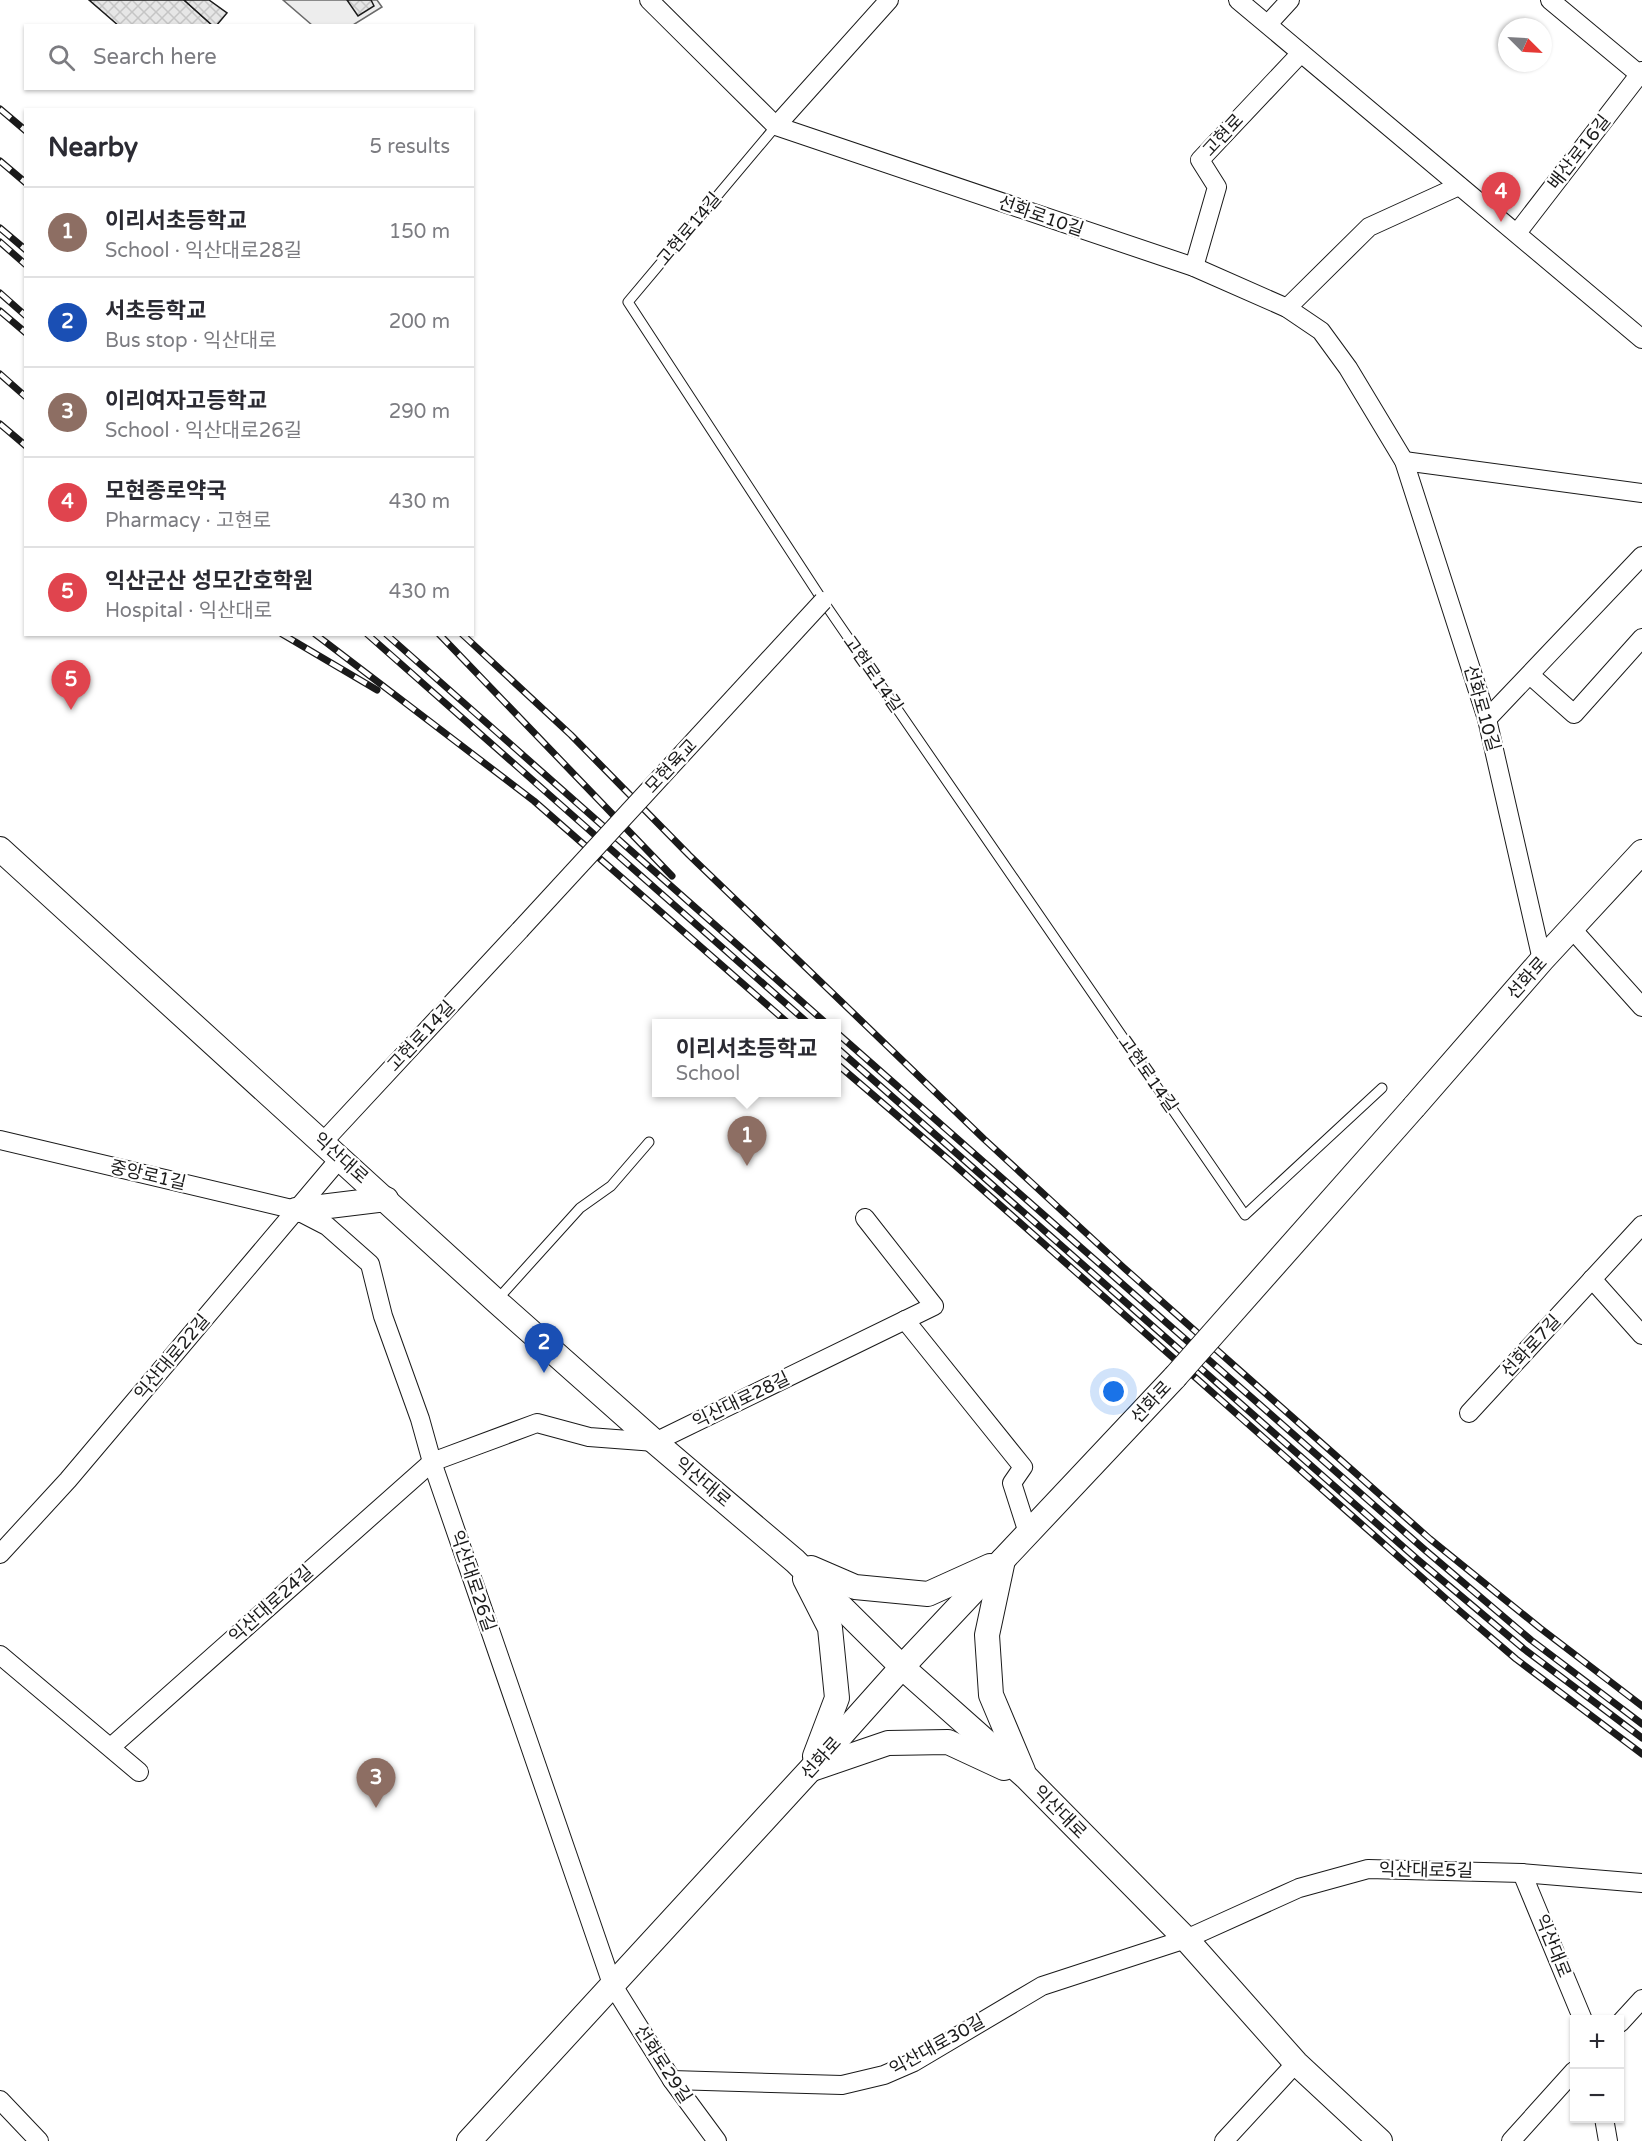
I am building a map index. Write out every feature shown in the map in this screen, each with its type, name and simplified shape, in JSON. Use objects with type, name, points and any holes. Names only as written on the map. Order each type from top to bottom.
[{"type":"main road","name":"익산대로","points":[[0,849],[496,1300],[655,1442],[795,1561],[902,1666],[1027,1778],[1186,1939],[1296,2063],[1380,2141]]},
{"type":"main road","name":"선화로","points":[[468,2141],[810,1770],[902,1666],[1175,1377],[1542,960],[1642,852]]},
{"type":"main road","points":[[297,1210],[386,1199]]},
{"type":"main road","points":[[795,1561],[855,1587],[928,1594],[1003,1560]]},
{"type":"main road","points":[[1003,1560],[987,1635],[991,1695],[1027,1778]]},
{"type":"main road","points":[[795,1561],[830,1628],[837,1698],[810,1770]]},
{"type":"main road","points":[[810,1770],[888,1743],[948,1742],[1027,1778]]},
{"type":"street","name":"고현로14길","points":[[776,126],[888,0]]},
{"type":"street","points":[[1238,0],[1642,339]]},
{"type":"street","points":[[1268,24],[1290,0]]},
{"type":"street","points":[[1550,0],[1641,73]]},
{"type":"street","name":"선화로10길","points":[[656,2],[776,126],[1194,267],[1287,308],[1321,331],[1348,368],[1404,462],[1487,719],[1542,960]]},
{"type":"street","name":"고현로","points":[[1194,267],[1217,188],[1200,160],[1301,53]]},
{"type":"street","name":"배산로16길","points":[[1517,233],[1641,73]]},
{"type":"street","points":[[1287,308],[1369,227],[1459,186]]},
{"type":"street","points":[[1404,462],[1642,493]]},
{"type":"street","points":[[1487,719],[1642,556]]},
{"type":"street","name":"모현육교","points":[[520,930],[823,601]]},
{"type":"street","points":[[1530,675],[1574,714],[1642,638]]},
{"type":"street","points":[[1572,929],[1642,1007]]},
{"type":"street","name":"고현로14길","points":[[332,1150],[520,930]]},
{"type":"street","name":"중앙로1길","points":[[0,1140],[297,1210]]},
{"type":"street","name":"익산대로22길","points":[[0,1554],[68,1480],[297,1210],[332,1150]]},
{"type":"street","name":"익산대로26길","points":[[297,1210],[327,1226],[370,1264],[383,1316],[420,1419],[432,1462],[612,1984]]},
{"type":"street","name":"익산대로28길","points":[[655,1442],[934,1306],[865,1218]]},
{"type":"street","name":"선화로7길","points":[[1469,1413],[1642,1225]]},
{"type":"street","points":[[1592,1279],[1642,1335]]},
{"type":"street","points":[[905,1320],[1023,1467],[1012,1483],[1028,1533]]},
{"type":"street","points":[[432,1462],[537,1424],[589,1437],[655,1442]]},
{"type":"street","name":"익산대로24길","points":[[111,1747],[432,1462]]},
{"type":"street","points":[[0,1655],[139,1772]]},
{"type":"street","name":"익산대로5길","points":[[1186,1939],[1299,1888],[1368,1869],[1522,1872],[1640,1879]]},
{"type":"street","name":"익산대로","points":[[1522,1872],[1581,2015]]},
{"type":"street","name":"익산대로30길","points":[[672,2080],[842,2085],[884,2075],[914,2062],[1042,1986],[1186,1939]]},
{"type":"street","name":"선화로29길","points":[[612,1984],[672,2080],[715,2140]]},
{"type":"street","points":[[1624,2019],[1642,1999]]},
{"type":"street","points":[[1224,2141],[1296,2063]]},
{"type":"street","points":[[1511,2141],[1570,2076]]},
{"type":"street","points":[[0,2100],[39,2141]]},
{"type":"street","points":[[1605,2123],[1608,2141]]},
{"type":"lane","name":"고현로14길","points":[[776,126],[628,302],[823,601],[1245,1215],[1382,1088]]},
{"type":"lane","points":[[496,1300],[580,1208],[611,1186],[649,1142]]},
{"type":"shaded area","points":[[283,0],[377,0],[382,7],[355,24],[311,24]]},
{"type":"building","points":[[89,0],[184,0],[211,24],[117,24]]},
{"type":"building","points":[[184,0],[209,0],[227,13],[218,24],[211,24]]},
{"type":"building","points":[[347,0],[371,0],[374,6],[358,16]]},
{"type":"railway","points":[[0,109],[24,129]]},
{"type":"railway","points":[[0,161],[24,181]]},
{"type":"railway","points":[[0,228],[24,248]]},
{"type":"railway","points":[[0,242],[24,263]]},
{"type":"railway","points":[[0,293],[24,314]]},
{"type":"railway","points":[[0,311],[24,331]]},
{"type":"railway","points":[[0,374],[24,395]]},
{"type":"railway","points":[[0,424],[24,444]]},
{"type":"railway","points":[[285,636],[377,690]]},
{"type":"railway","points":[[318,636],[534,801],[783,1019]]},
{"type":"railway","points":[[369,636],[803,1019]]},
{"type":"railway","points":[[388,636],[821,1019]]},
{"type":"railway","points":[[441,636],[672,876]]},
{"type":"railway","points":[[464,636],[571,735],[689,855],[984,1139],[1123,1267],[1430,1539],[1540,1628],[1642,1706]]},
{"type":"railway","points":[[841,1037],[1425,1550],[1531,1640],[1642,1724]]},
{"type":"railway","points":[[841,1052],[1417,1559],[1524,1649],[1642,1738]]},
{"type":"railway","points":[[841,1067],[1461,1612],[1516,1659],[1642,1754]]},
{"type":"place","name":"모현종로약국","points":[[1501,222]]},
{"type":"place","name":"익산군산 성모간호학원","points":[[71,710]]},
{"type":"place","name":"이리서초등학교","points":[[747,1166]]},
{"type":"place","name":"서초등학교","points":[[544,1373]]},
{"type":"place","name":"이리여자고등학교","points":[[376,1808]]}]
